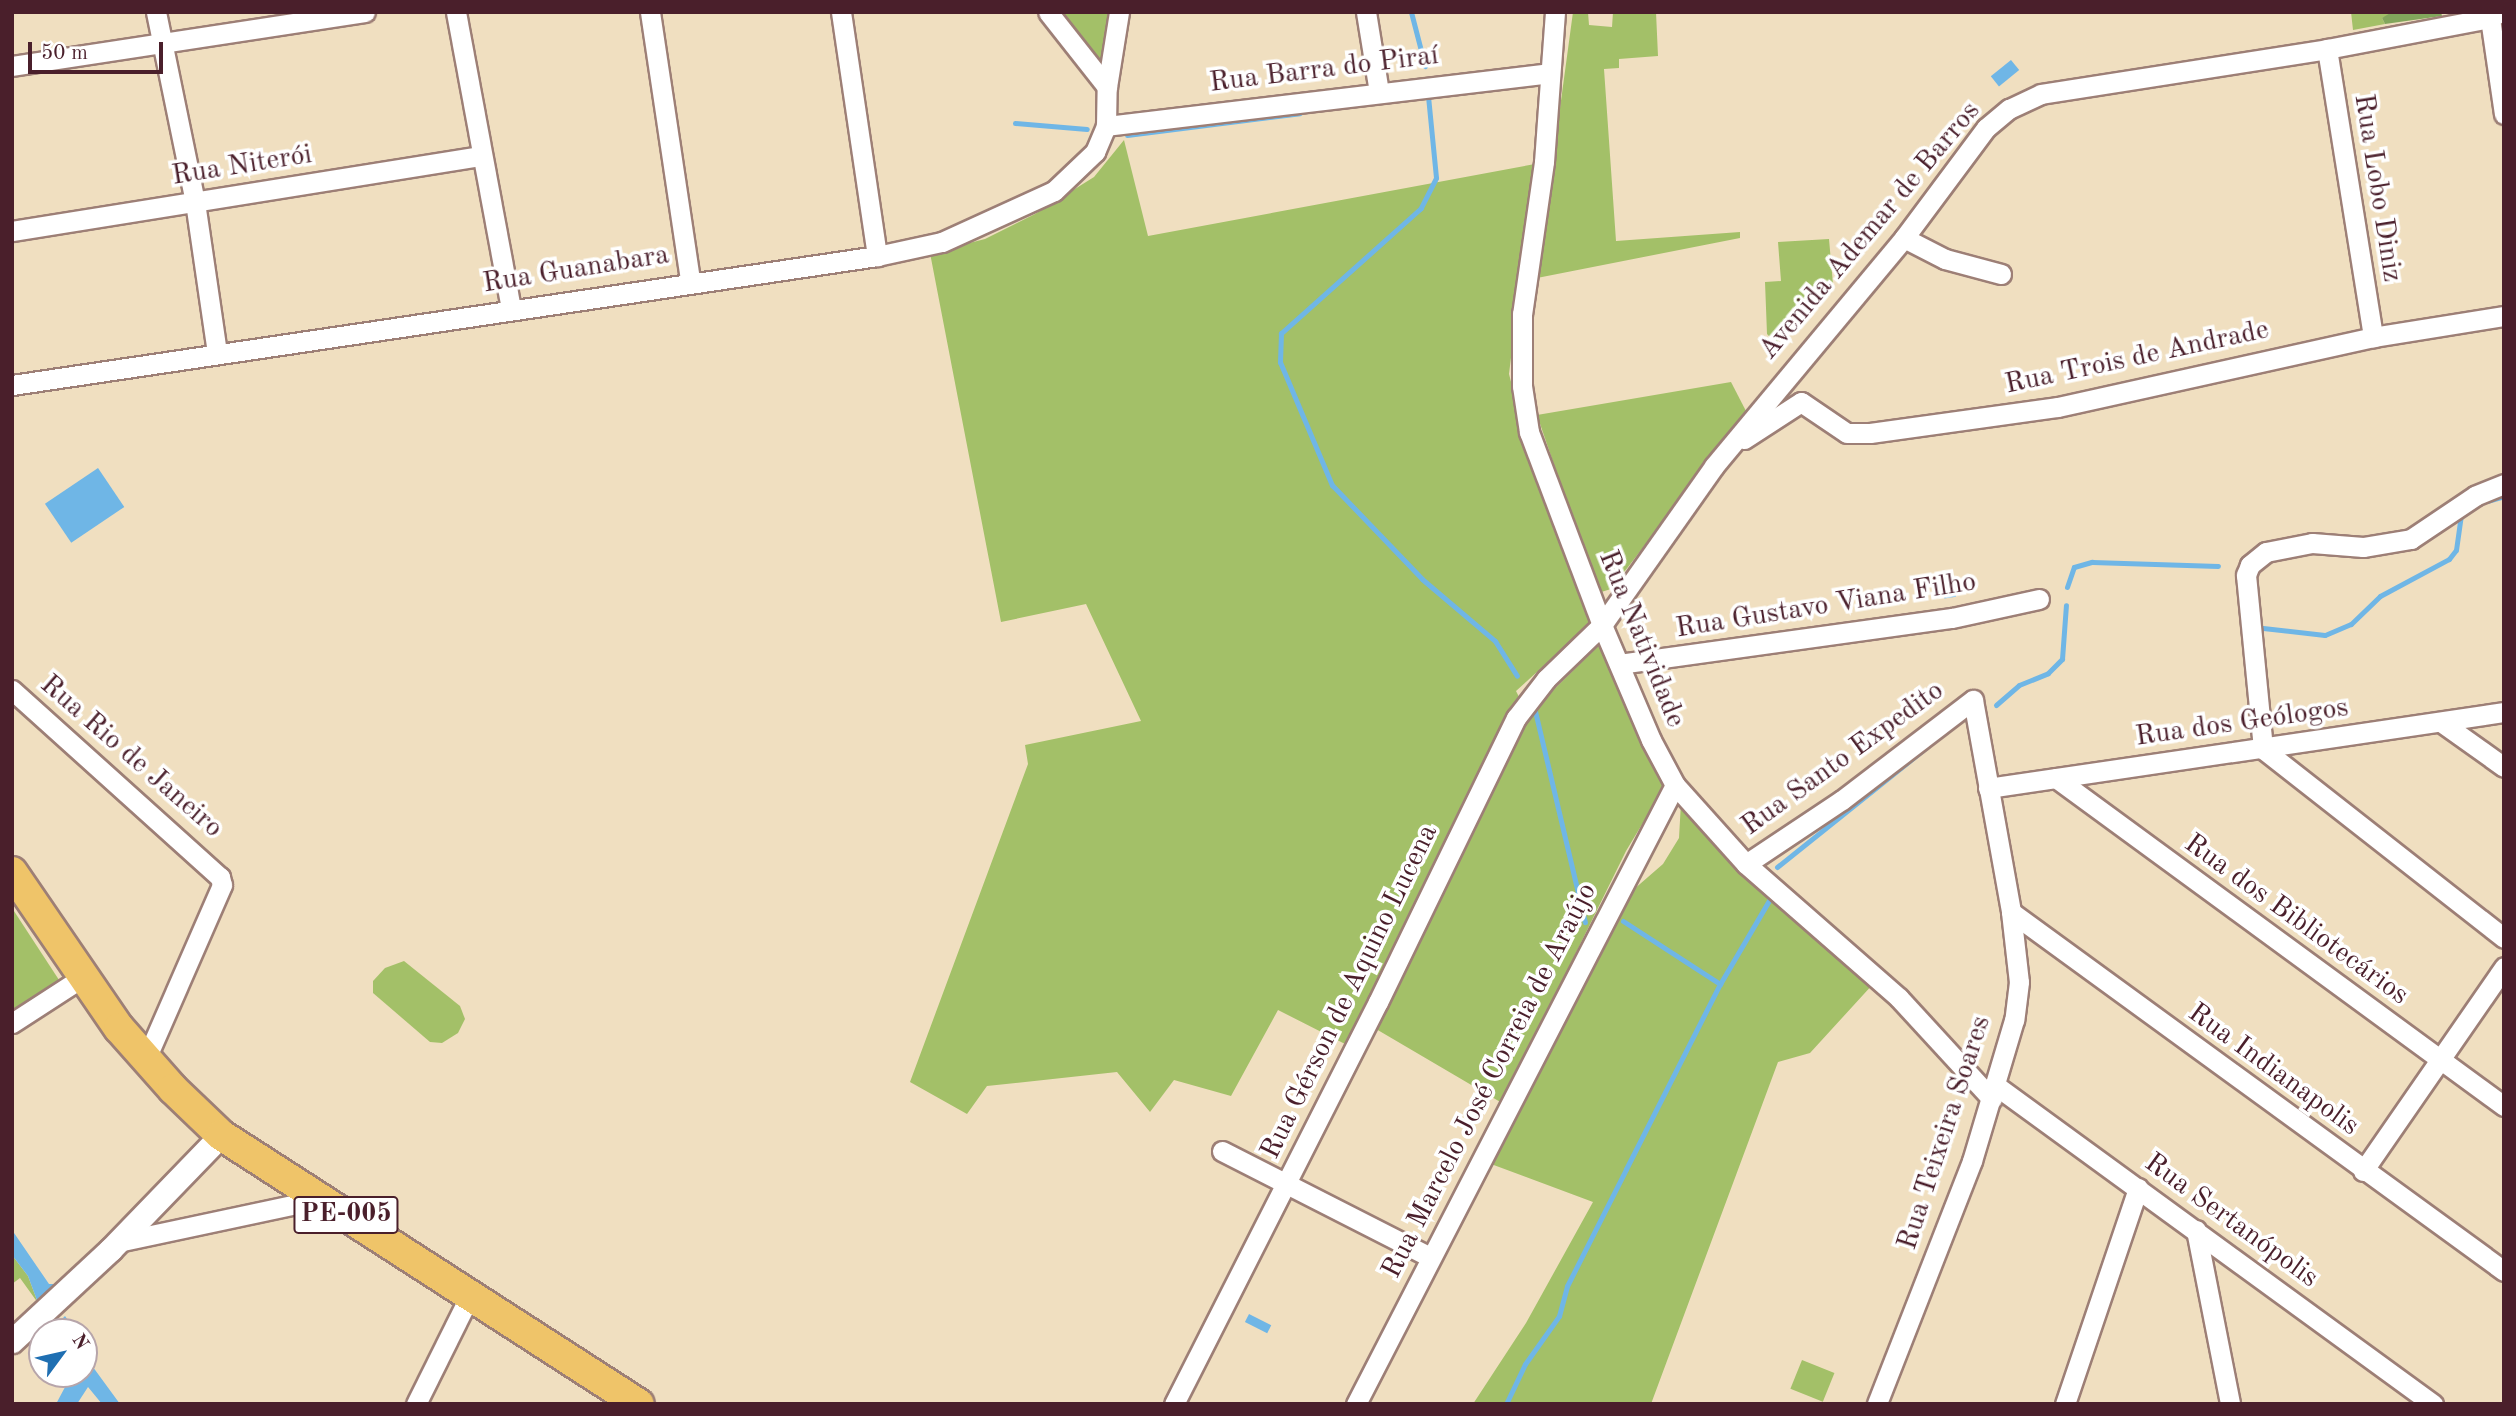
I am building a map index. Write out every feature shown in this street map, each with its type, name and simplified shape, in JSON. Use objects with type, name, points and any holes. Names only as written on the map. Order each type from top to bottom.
[{"type":"main road","name":"PE-005","points":[[12,873],[83,977],[146,1059],[221,1135],[639,1404]]},
{"type":"street","points":[[156,12],[195,202],[217,353]]},
{"type":"street","points":[[12,66],[365,12]]},
{"type":"street","points":[[456,12],[511,309]]},
{"type":"street","points":[[650,12],[690,281]]},
{"type":"street","points":[[841,12],[877,256]]},
{"type":"street","points":[[1048,12],[1107,87]]},
{"type":"street","points":[[1106,126],[1107,87],[1119,12]]},
{"type":"street","points":[[1366,12],[1379,92]]},
{"type":"street","points":[[1550,73],[1555,12]]},
{"type":"street","points":[[2495,15],[2504,114]]},
{"type":"street","name":"Avenida Ademar de Barros","points":[[1602,625],[1726,452],[1904,238],[1986,128],[2009,109],[2041,94],[2327,49],[2495,15]]},
{"type":"street","name":"Rua Lobo Diniz","points":[[2327,49],[2373,337]]},
{"type":"street","name":"Rua Barra do Piraí","points":[[1106,126],[1550,73]]},
{"type":"street","name":"Rua Natividade","points":[[1550,73],[1544,162],[1522,314],[1521,386],[1530,432],[1602,625],[1675,785],[1746,864],[1899,998],[1994,1092]]},
{"type":"street","name":"Rua Guanabara","points":[[12,384],[690,281],[877,256],[943,242],[1054,191],[1095,152],[1106,126]]},
{"type":"street","name":"Rua Niterói","points":[[12,231],[481,156]]},
{"type":"street","points":[[1904,238],[1945,259],[2001,274]]},
{"type":"street","name":"Rua Trois de Andrade","points":[[1789,408],[1804,403],[1847,433],[1870,433],[2058,407],[2373,337],[2504,316]]},
{"type":"street","points":[[1726,452],[1789,408],[1773,393]]},
{"type":"street","points":[[2504,484],[2475,496],[2411,540],[2363,547],[2312,543],[2266,552],[2250,565],[2246,575],[2263,750],[2504,939]]},
{"type":"street","name":"Rua Gustavo Viana Filho","points":[[1619,664],[1952,618],[2039,599]]},
{"type":"street","name":"Rua Gérson de Aquino Lucena","points":[[1174,1404],[1286,1185],[1516,718],[1546,679],[1602,625]]},
{"type":"street","name":"Rua Rio de Janeiro","points":[[12,690],[220,877],[222,885],[146,1059]]},
{"type":"street","name":"Rua Teixeira Soares","points":[[1877,1404],[1994,1092],[2014,1020],[2018,982],[2011,912],[1973,700]]},
{"type":"street","name":"Rua Santo Expedito","points":[[1746,864],[1853,792],[1973,700]]},
{"type":"street","name":"Rua dos Geólogos","points":[[1988,788],[2263,750],[2504,712]]},
{"type":"street","points":[[2441,722],[2504,767]]},
{"type":"street","name":"Rua dos Bibliotecários","points":[[2056,778],[2504,1106]]},
{"type":"street","name":"Rua Marcelo José Correia de Araújo","points":[[1356,1404],[1675,785]]},
{"type":"street","name":"Rua Indianapolis","points":[[2011,912],[2363,1171],[2504,1271]]},
{"type":"street","points":[[2363,1171],[2504,967]]},
{"type":"street","points":[[12,1023],[83,977]]},
{"type":"street","name":"Rua Sertanópolis","points":[[1994,1092],[2138,1188],[2433,1404]]},
{"type":"street","points":[[12,1341],[118,1242],[221,1135]]},
{"type":"street","points":[[1222,1151],[1430,1257]]},
{"type":"street","points":[[2065,1404],[2138,1188]]},
{"type":"street","points":[[118,1242],[321,1199]]},
{"type":"street","points":[[2196,1230],[2230,1404]]},
{"type":"street","points":[[416,1404],[470,1295]]},
{"type":"green space","points":[[1057,12],[1108,12],[1103,67]]},
{"type":"green space","points":[[1573,12],[1588,12],[1589,25],[1612,27],[1613,12],[1656,12],[1658,56],[1619,59],[1619,68],[1604,69],[1616,241],[1740,232],[1740,238],[1537,278]]},
{"type":"green space","points":[[2351,12],[2407,12],[2382,18],[2385,24],[2353,30]]},
{"type":"green space","points":[[2392,12],[2441,12],[2442,16],[2385,24],[2382,18]]},
{"type":"green space","points":[[1124,140],[1148,236],[1535,164],[1509,374],[1534,472],[1590,624],[1516,691],[1520,699],[1347,1045],[1278,1010],[1231,1096],[1174,1080],[1150,1112],[1117,1072],[987,1086],[967,1114],[910,1082],[1028,764],[1025,745],[1141,721],[1086,604],[1001,622],[930,253],[985,239],[1035,214],[1094,177]]},
{"type":"green space","points":[[1829,239],[1833,284],[1776,343],[1767,334],[1765,282],[1781,281],[1778,242]]},
{"type":"green space","points":[[1731,382],[1747,413],[1611,589],[1598,593],[1537,415]]},
{"type":"green space","points":[[1601,643],[1644,751],[1665,786],[1626,851],[1502,1103],[1376,1029],[1525,718]]},
{"type":"green space","points":[[1681,802],[1715,845],[1874,983],[1810,1053],[1778,1062],[1651,1404],[1473,1404],[1526,1323],[1593,1202],[1491,1164],[1625,897],[1663,864],[1679,838]]},
{"type":"green space","points":[[12,908],[61,983],[12,1016]]},
{"type":"green space","points":[[404,961],[460,1006],[465,1019],[458,1033],[442,1043],[430,1042],[373,993],[373,981],[385,968]]},
{"type":"green space","points":[[12,1255],[28,1276],[38,1303],[20,1278],[12,1284]]},
{"type":"green space","points":[[1802,1360],[1834,1373],[1823,1402],[1790,1389]]},
{"type":"water","points":[[2011,60],[2019,70],[1999,86],[1991,76]]},
{"type":"water","points":[[98,468],[124,507],[71,543],[45,504]]},
{"type":"water","points":[[1953,575],[1956,597],[1944,598],[1941,577]]},
{"type":"water","points":[[12,1230],[49,1284],[56,1284],[38,1303],[28,1276],[12,1255]]},
{"type":"water","points":[[1249,1314],[1271,1325],[1267,1333],[1245,1322]]},
{"type":"water","points":[[98,1374],[120,1404],[102,1404],[89,1388],[98,1388]]},
{"type":"water","points":[[65,1388],[87,1388],[77,1404],[56,1404]]},
{"type":"waterway","points":[[1411,12],[1425,66]]},
{"type":"waterway","points":[[1424,96],[1428,96],[1436,178],[1421,208],[1281,333],[1280,362],[1332,485],[1422,579],[1495,641],[1517,676]]},
{"type":"waterway","points":[[1127,135],[1300,113]]},
{"type":"waterway","points":[[1015,123],[1087,129]]},
{"type":"waterway","points":[[2487,501],[2504,496]]},
{"type":"waterway","points":[[2263,628],[2325,635],[2351,624],[2380,596],[2449,559],[2456,550],[2461,516]]},
{"type":"waterway","points":[[2067,587],[2074,567],[2092,562],[2218,566]]},
{"type":"waterway","points":[[1996,705],[2019,685],[2048,673],[2062,659],[2066,605]]},
{"type":"waterway","points":[[1535,711],[1585,922]]},
{"type":"waterway","points":[[1777,867],[1928,746]]},
{"type":"waterway","points":[[1506,1404],[1525,1364],[1559,1316],[1567,1286],[1626,1169],[1720,984],[1771,897]]},
{"type":"waterway","points":[[1623,921],[1720,984]]},
{"type":"waterway","points":[[51,1312],[54,1318]]}]
